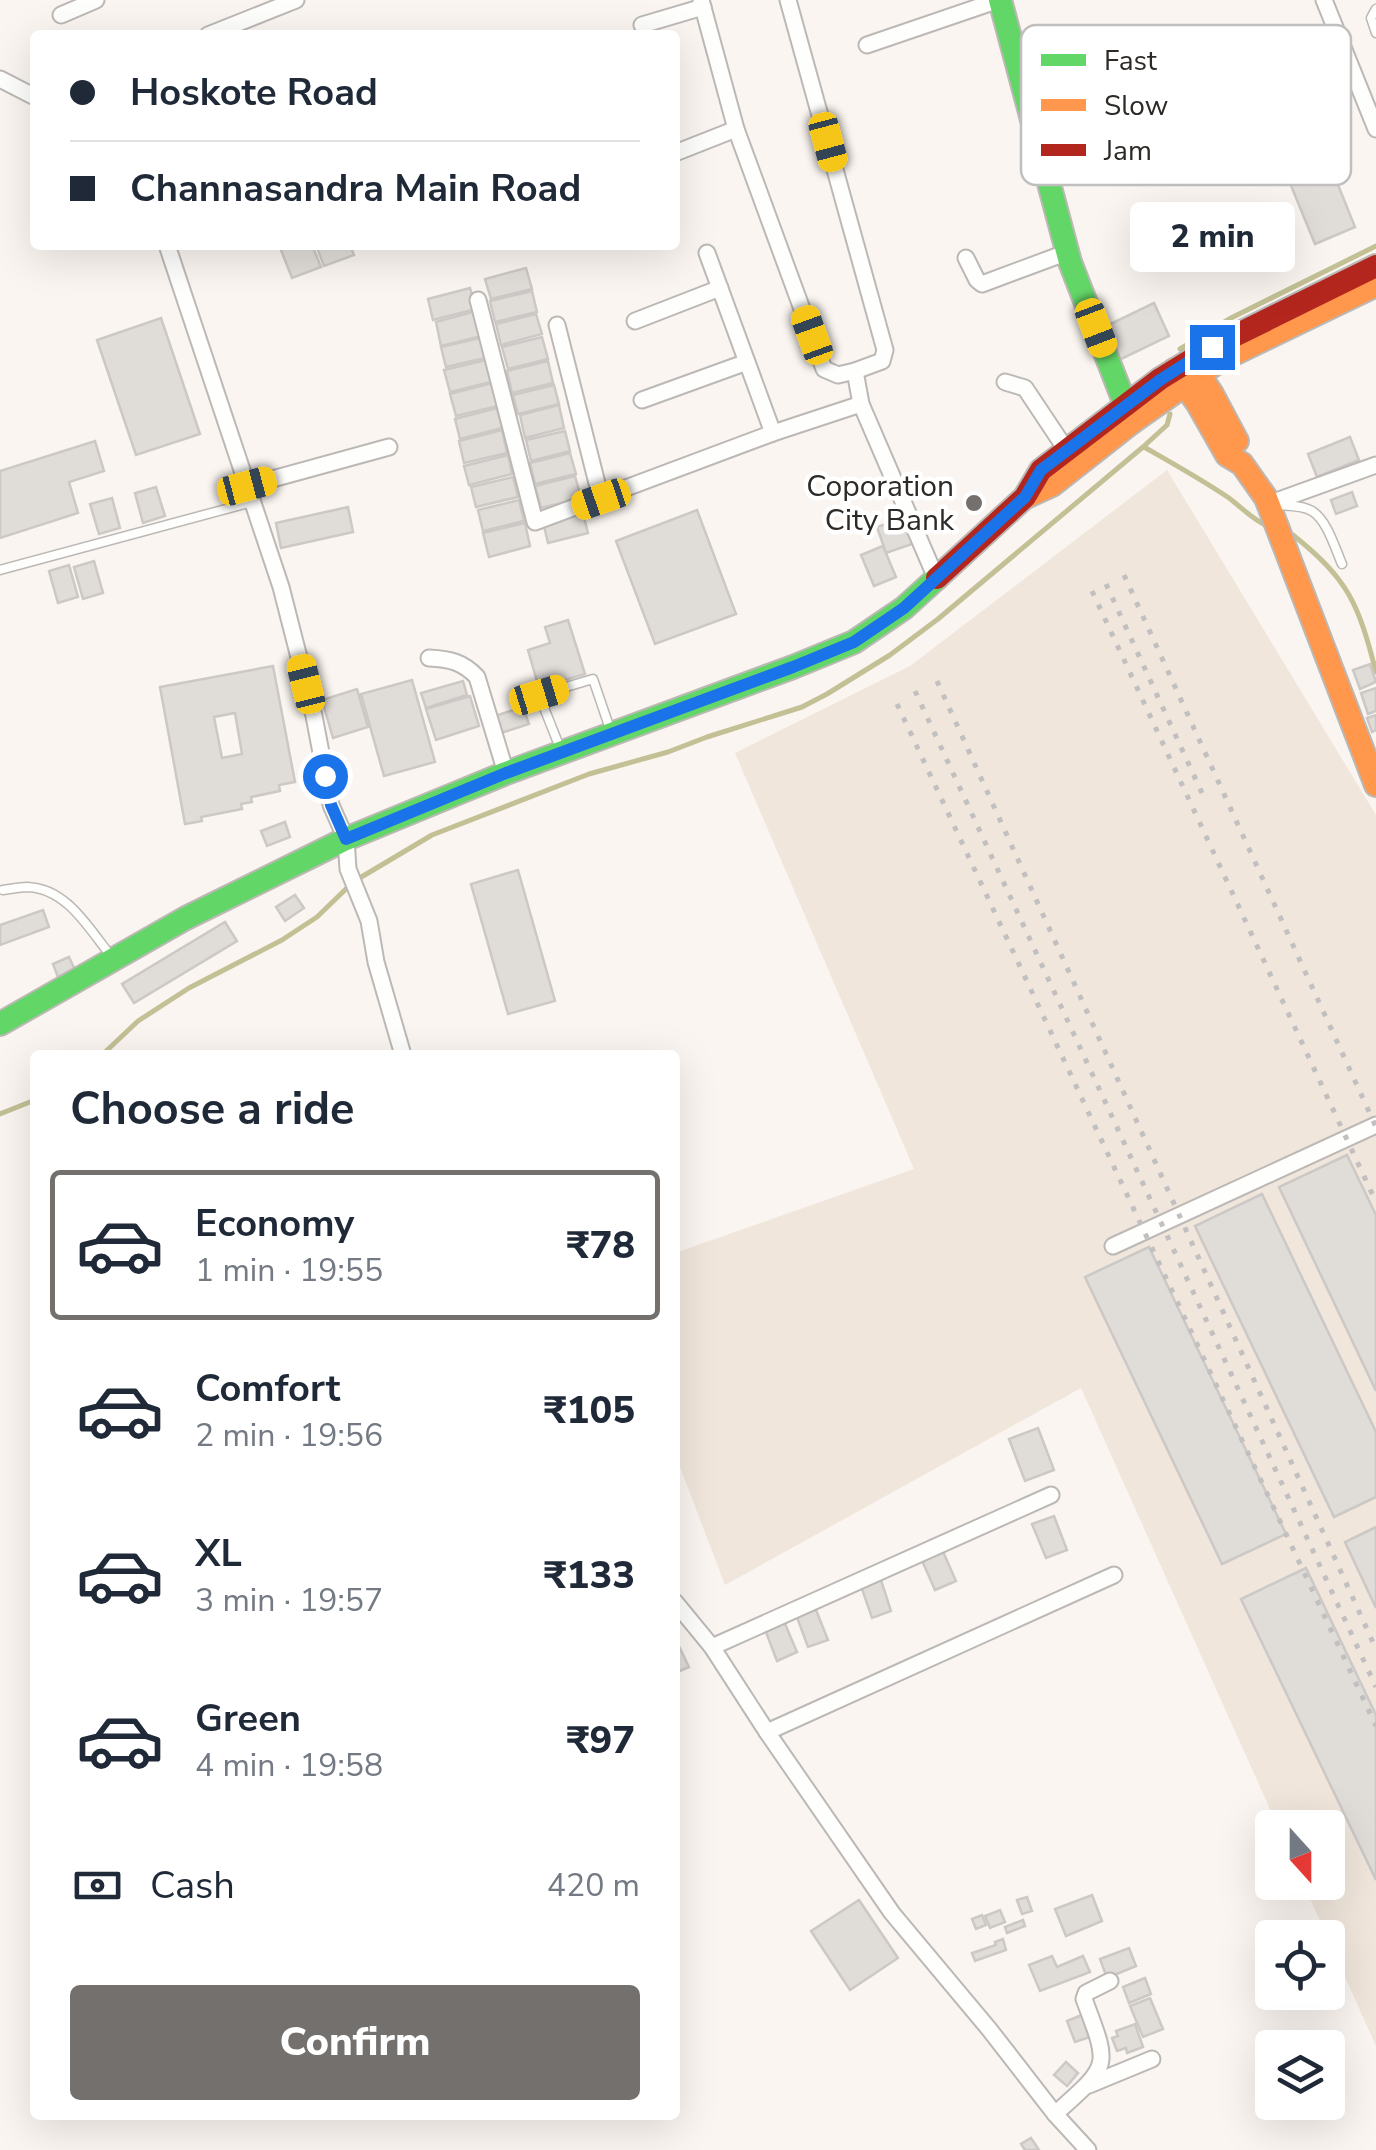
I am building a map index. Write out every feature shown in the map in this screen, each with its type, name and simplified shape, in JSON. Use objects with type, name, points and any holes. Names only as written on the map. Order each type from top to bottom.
[{"type":"main road","points":[[999,0],[1021,77]]},
{"type":"main road","points":[[1050,185],[1068,252],[1128,414]]},
{"type":"main road","points":[[0,1024],[186,918],[346,839],[506,773],[854,642],[904,608],[1025,497],[1041,470],[1067,451],[1186,372],[1376,266]]},
{"type":"main road","points":[[1186,372],[1219,361],[1376,285]]},
{"type":"main road","points":[[1186,372],[1239,446],[1242,464],[1268,504],[1376,785]]},
{"type":"main road","points":[[1025,497],[1052,485],[1128,414]]},
{"type":"street","points":[[60,15],[96,0]]},
{"type":"street","points":[[221,30],[296,0]]},
{"type":"street","points":[[642,25],[702,3],[736,129],[824,369],[838,376],[882,360],[885,350],[788,0]]},
{"type":"street","points":[[867,45],[999,0]]},
{"type":"street","points":[[1324,0],[1334,25]]},
{"type":"street","points":[[1016,58],[1021,56]]},
{"type":"street","points":[[1351,65],[1375,122]]},
{"type":"street","points":[[0,79],[30,94]]},
{"type":"street","points":[[680,151],[736,129]]},
{"type":"street","points":[[169,250],[281,588],[314,716],[331,805],[346,839],[348,869],[369,921],[376,962],[402,1050]]},
{"type":"street","points":[[966,258],[976,280],[982,284],[1068,252]]},
{"type":"street","points":[[706,253],[773,433]]},
{"type":"street","points":[[635,322],[720,288]]},
{"type":"street","points":[[478,300],[535,522],[861,404]]},
{"type":"street","points":[[557,325],[601,499]]},
{"type":"street","points":[[642,400],[747,362]]},
{"type":"street","points":[[855,371],[861,404],[936,578]]},
{"type":"street","points":[[1005,382],[1025,388],[1067,451]]},
{"type":"street","points":[[250,494],[389,448]]},
{"type":"street","points":[[1268,504],[1376,465]]},
{"type":"street","points":[[430,658],[459,662],[477,677],[506,773]]},
{"type":"street","points":[[1112,1246],[1376,1125]]},
{"type":"street","points":[[712,1647],[1050,1495]]},
{"type":"street","points":[[767,1732],[1114,1575]]},
{"type":"street","points":[[680,1608],[712,1647],[892,1913],[1088,2150]]},
{"type":"street","points":[[1055,2114],[1088,2085],[1099,2069],[1103,2054],[1084,1999],[1086,1993],[1110,1981]]},
{"type":"street","points":[[1088,2085],[1152,2059]]},
{"type":"lane","points":[[1376,9],[1371,18],[1376,33]]},
{"type":"lane","points":[[0,570],[250,494]]},
{"type":"lane","points":[[1268,504],[1312,511],[1321,520],[1342,564]]},
{"type":"lane","points":[[562,753],[539,695],[593,679],[611,734]]},
{"type":"lane","points":[[4,890],[28,887],[63,898],[114,959]]},
{"type":"shaded area","points":[[1167,470],[1376,815],[1376,2046],[1345,1977],[1345,1920],[1320,1920],[1311,1900],[1345,1900],[1345,1810],[1270,1810],[1081,1388],[725,1585],[680,1467],[680,1251],[914,1169],[735,753],[910,666]]},
{"type":"building","points":[[1291,185],[1338,185],[1355,227],[1315,244]]},
{"type":"building","points":[[281,250],[314,250],[321,267],[292,278]]},
{"type":"building","points":[[318,250],[352,250],[354,255],[324,266]]},
{"type":"building","points":[[526,268],[532,289],[491,299],[485,279]]},
{"type":"building","points":[[470,288],[476,309],[433,320],[428,299]]},
{"type":"building","points":[[532,291],[537,312],[495,322],[490,301]]},
{"type":"building","points":[[1154,303],[1169,336],[1119,360],[1104,327]]},
{"type":"building","points":[[476,311],[482,336],[441,346],[436,322]]},
{"type":"building","points":[[536,314],[542,334],[501,345],[496,324]]},
{"type":"building","points":[[161,318],[200,434],[136,455],[97,340]]},
{"type":"building","points":[[542,337],[548,359],[508,369],[502,347]]},
{"type":"building","points":[[480,338],[485,358],[446,367],[441,347]]},
{"type":"building","points":[[486,360],[491,382],[450,392],[444,370]]},
{"type":"building","points":[[548,361],[553,383],[512,393],[507,371]]},
{"type":"building","points":[[492,383],[498,406],[456,416],[450,394]]},
{"type":"building","points":[[554,385],[559,404],[518,414],[513,395]]},
{"type":"building","points":[[559,405],[564,428],[525,438],[520,415]]},
{"type":"building","points":[[497,408],[502,428],[460,439],[455,419]]},
{"type":"building","points":[[502,430],[507,453],[464,463],[459,441]]},
{"type":"building","points":[[565,431],[570,451],[531,461],[526,440]]},
{"type":"building","points":[[1350,437],[1359,460],[1317,477],[1308,454]]},
{"type":"building","points":[[95,441],[104,471],[69,482],[78,513],[0,538],[0,471]]},
{"type":"building","points":[[570,453],[576,474],[535,484],[530,463]]},
{"type":"building","points":[[508,455],[512,474],[469,485],[464,466]]},
{"type":"building","points":[[575,476],[581,498],[541,508],[535,486]]},
{"type":"building","points":[[513,477],[518,497],[476,507],[471,487]]},
{"type":"building","points":[[156,487],[165,516],[143,523],[135,493]]},
{"type":"building","points":[[1352,492],[1357,506],[1336,514],[1331,500]]},
{"type":"building","points":[[112,498],[120,528],[99,534],[90,504]]},
{"type":"building","points":[[519,500],[524,521],[483,531],[478,510]]},
{"type":"building","points":[[348,507],[353,532],[281,548],[276,523]]},
{"type":"building","points":[[697,510],[736,614],[655,644],[616,541]]},
{"type":"building","points":[[583,513],[588,533],[548,543],[543,522]]},
{"type":"building","points":[[906,517],[915,543],[886,553],[877,527]]},
{"type":"building","points":[[525,523],[530,546],[489,557],[483,533]]},
{"type":"building","points":[[883,546],[896,577],[874,586],[861,555]]},
{"type":"building","points":[[94,561],[103,593],[83,599],[74,567]]},
{"type":"building","points":[[69,565],[78,597],[58,603],[49,571]]},
{"type":"building","points":[[568,620],[585,674],[539,688],[528,650],[550,643],[545,627]]},
{"type":"building","points":[[1370,664],[1376,682],[1360,689],[1353,670]]},
{"type":"building","points":[[273,666],[295,782],[279,785],[280,791],[251,797],[252,802],[241,804],[242,809],[185,824],[160,687]],"holes":[[[235,713],[242,754],[222,758],[214,717]]]},
{"type":"building","points":[[412,680],[435,762],[384,776],[361,694]]},
{"type":"building","points":[[463,681],[467,695],[426,708],[421,693]]},
{"type":"building","points":[[1376,688],[1376,711],[1368,714],[1361,693]]},
{"type":"building","points":[[357,689],[368,727],[333,738],[322,700]]},
{"type":"building","points":[[470,696],[479,726],[436,740],[426,709]]},
{"type":"building","points":[[523,707],[529,724],[501,733],[495,716]]},
{"type":"building","points":[[1376,715],[1376,730],[1372,732],[1367,718]]},
{"type":"building","points":[[285,822],[290,837],[267,846],[261,831]]},
{"type":"building","points":[[518,870],[555,1001],[508,1014],[471,884]]},
{"type":"building","points":[[295,895],[304,908],[285,921],[276,907]]},
{"type":"building","points":[[43,910],[49,927],[0,945],[0,925]]},
{"type":"building","points":[[225,922],[237,941],[134,1003],[122,984]]},
{"type":"building","points":[[69,957],[75,970],[58,977],[53,964]]},
{"type":"building","points":[[1347,1155],[1376,1215],[1376,1391],[1279,1187]]},
{"type":"building","points":[[1262,1194],[1376,1432],[1376,1497],[1334,1517],[1195,1226]]},
{"type":"building","points":[[1149,1247],[1286,1534],[1222,1564],[1085,1277]]},
{"type":"building","points":[[1038,1428],[1054,1470],[1025,1481],[1009,1439]]},
{"type":"building","points":[[1054,1516],[1067,1550],[1046,1558],[1032,1524]]},
{"type":"building","points":[[1376,1527],[1376,1608],[1345,1542]]},
{"type":"building","points":[[941,1547],[956,1581],[935,1590],[920,1556]]},
{"type":"building","points":[[1306,1568],[1376,1715],[1376,1880],[1345,1810],[1241,1599]]},
{"type":"building","points":[[880,1577],[891,1611],[872,1618],[860,1583]]},
{"type":"building","points":[[814,1605],[828,1640],[808,1647],[795,1612]]},
{"type":"building","points":[[783,1619],[797,1652],[777,1661],[764,1627]]},
{"type":"building","points":[[680,1648],[689,1667],[680,1671]]},
{"type":"building","points":[[1092,1895],[1102,1921],[1066,1936],[1055,1909]]},
{"type":"building","points":[[1027,1897],[1032,1911],[1022,1914],[1017,1900]]},
{"type":"building","points":[[859,1900],[898,1958],[850,1990],[811,1931]]},
{"type":"building","points":[[1000,1910],[1005,1922],[990,1928],[985,1916]]},
{"type":"building","points":[[982,1915],[986,1925],[976,1929],[972,1919]]},
{"type":"building","points":[[1023,1920],[1025,1926],[1007,1933],[1005,1927]]},
{"type":"building","points":[[1003,1939],[1006,1950],[975,1961],[972,1953]]},
{"type":"building","points":[[1129,1948],[1136,1966],[1107,1978],[1100,1959]]},
{"type":"building","points":[[1052,1956],[1057,1967],[1083,1956],[1090,1972],[1040,1991],[1029,1965]]},
{"type":"building","points":[[1145,1978],[1151,1994],[1129,2003],[1123,1987]]},
{"type":"building","points":[[1150,1998],[1163,2029],[1143,2037],[1130,2006]]},
{"type":"building","points":[[1082,2015],[1090,2037],[1075,2042],[1067,2021]]},
{"type":"building","points":[[1135,2024],[1143,2047],[1127,2053],[1126,2048],[1117,2051],[1112,2038],[1118,2036],[1116,2031]]},
{"type":"building","points":[[1066,2062],[1078,2073],[1067,2086],[1054,2075]]},
{"type":"building","points":[[1031,2138],[1039,2150],[1025,2150],[1021,2144]]},
{"type":"waterway","points":[[1180,349],[1231,318],[1376,246]]},
{"type":"waterway","points":[[358,879],[432,835],[589,774],[802,707],[827,694],[938,619],[1143,447],[1167,425],[1170,414]]},
{"type":"waterway","points":[[1144,447],[1269,527]]},
{"type":"waterway","points":[[1293,535],[1327,566],[1349,594],[1376,672]]},
{"type":"waterway","points":[[107,1050],[138,1021],[189,988],[282,940],[317,917],[349,886]]},
{"type":"waterway","points":[[0,1114],[30,1102]]},
{"type":"railway","points":[[1124,575],[1376,1127]]},
{"type":"railway","points":[[1106,584],[1202,793]]},
{"type":"railway","points":[[1092,591],[1376,1202]]},
{"type":"railway","points":[[937,681],[1376,1649]]},
{"type":"railway","points":[[915,691],[1376,1687]]},
{"type":"railway","points":[[897,704],[1376,1726]]},
{"type":"traffic: fast","points":[[1000,0],[1021,79]]},
{"type":"traffic: fast","points":[[1049,185],[1070,262],[1132,422]]},
{"type":"traffic: fast","points":[[0,1024],[186,918],[346,839],[506,773],[854,642],[904,608],[937,578]]},
{"type":"traffic: slow","points":[[1026,497],[1052,485],[1219,361],[1376,285]]},
{"type":"traffic: slow","points":[[1190,361],[1237,441]]},
{"type":"traffic: slow","points":[[1174,370],[1227,455],[1242,464],[1266,498],[1376,785]]},
{"type":"traffic: jam","points":[[937,578],[1025,497],[1041,470],[1160,379],[1212,347],[1376,266]]},
{"type":"place","name":"Coporation City Bank","points":[[974,503]]},
{"type":"route","points":[[325,776],[331,805],[346,839],[506,773],[854,642],[904,608],[1025,497],[1041,470],[1160,380],[1212,347]]}]
